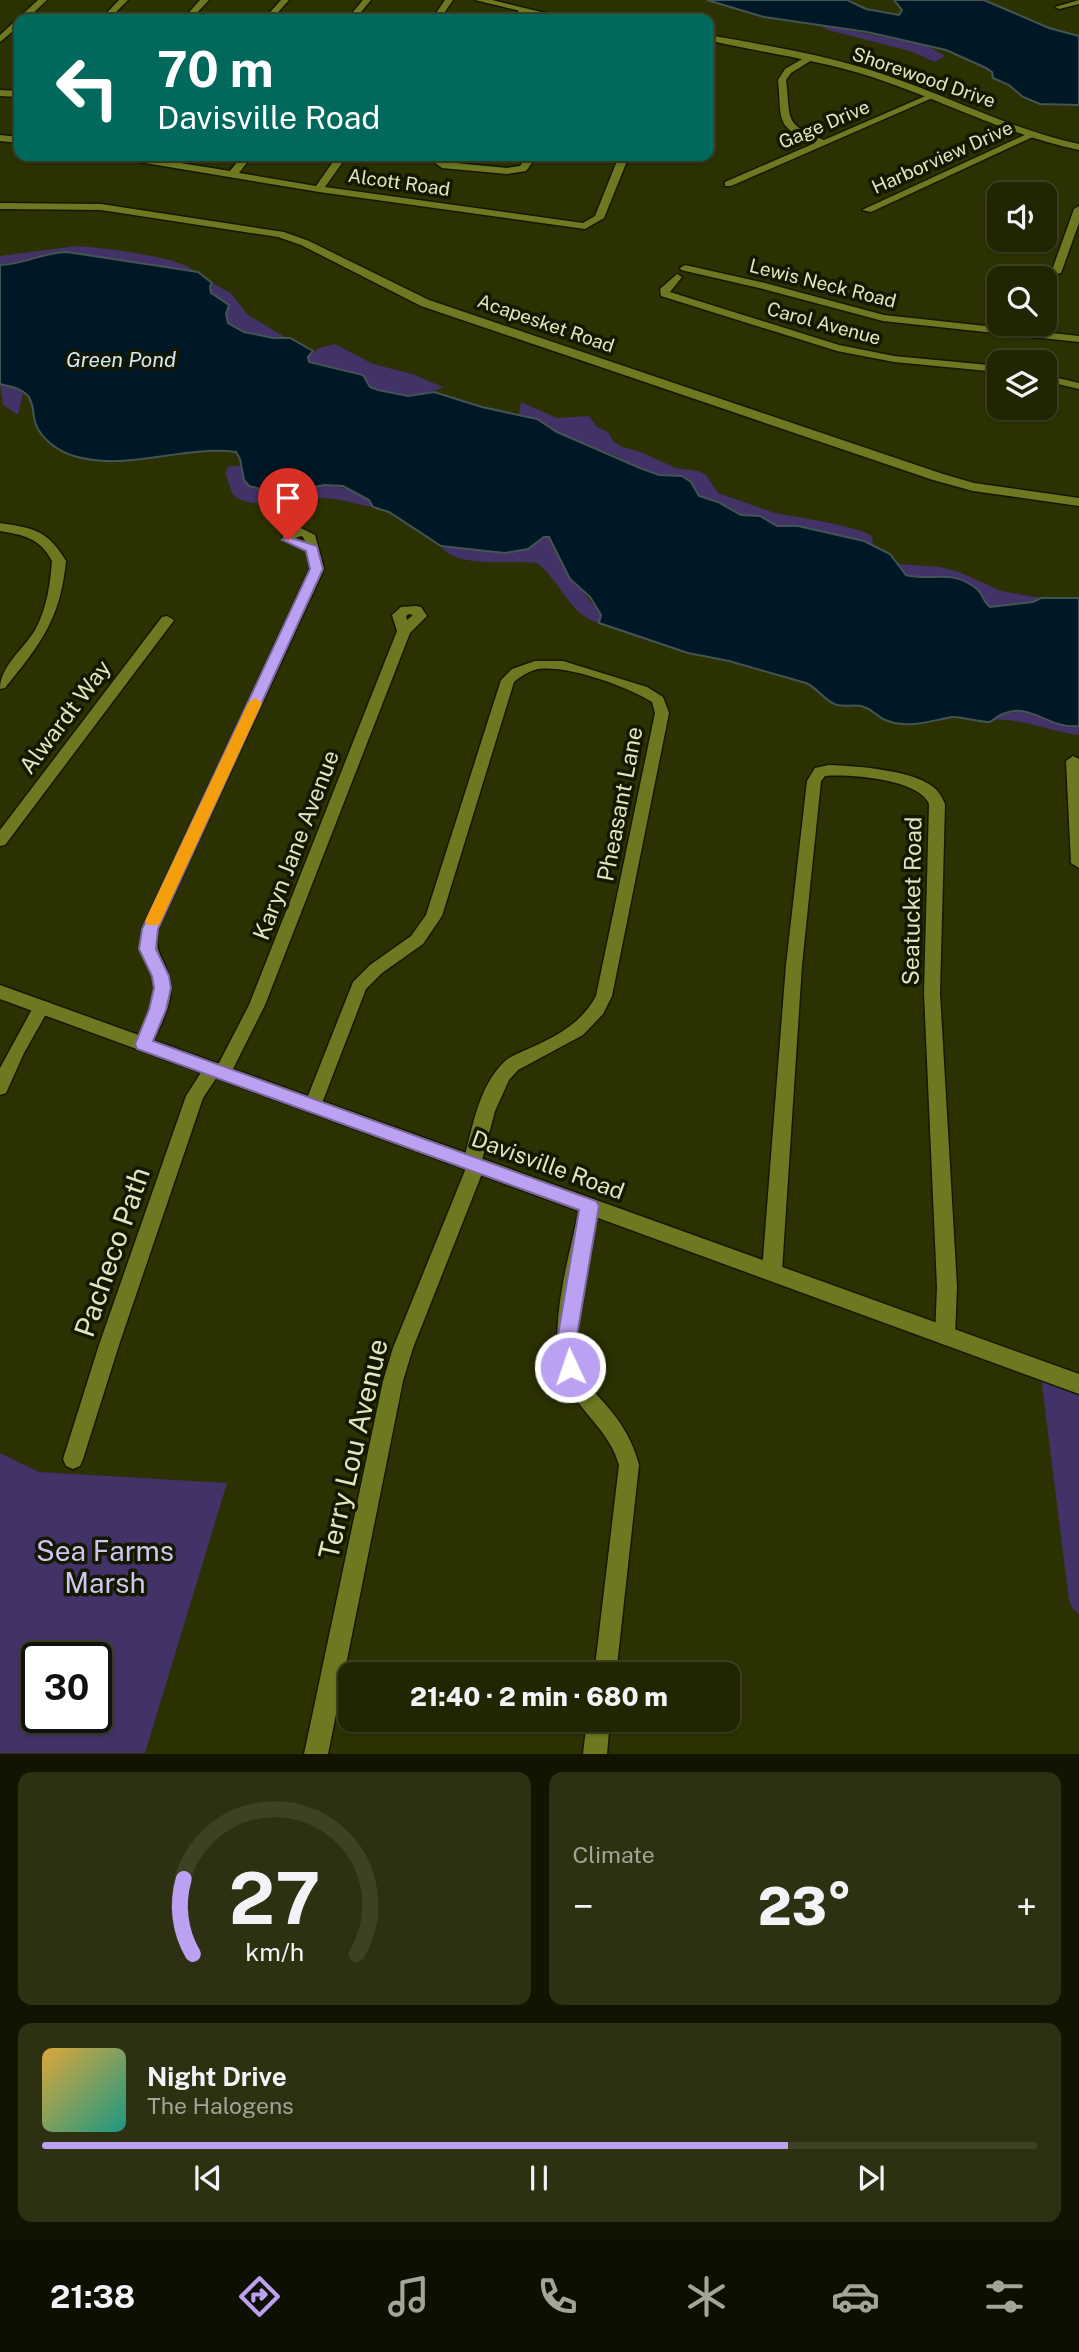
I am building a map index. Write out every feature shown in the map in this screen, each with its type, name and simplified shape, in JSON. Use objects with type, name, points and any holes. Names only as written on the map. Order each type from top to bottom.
[{"type":"main road","points":[[480,0],[542,14]]},
{"type":"main road","name":"Shorewood Drive","points":[[714,39],[808,58],[878,76],[1032,135],[1079,147]]},
{"type":"main road","name":"Acapesket Road","points":[[0,206],[101,207],[281,234],[425,303],[938,477],[972,486],[1079,502]]},
{"type":"main road","name":"Davisville Road","points":[[0,992],[1079,1384]]},
{"type":"street","points":[[28,14],[43,0]]},
{"type":"street","points":[[110,14],[124,0]]},
{"type":"street","points":[[192,14],[205,0]]},
{"type":"street","points":[[272,14],[285,0]]},
{"type":"street","points":[[355,14],[367,0]]},
{"type":"street","points":[[1059,7],[1079,2]]},
{"type":"street","points":[[520,14],[524,10]]},
{"type":"street","points":[[0,39],[14,26]]},
{"type":"street","points":[[808,58],[788,71],[782,80],[787,122],[795,132],[824,143]]},
{"type":"street","name":"Gage Drive","points":[[728,184],[933,96]]},
{"type":"street","name":"Harborview Drive","points":[[867,210],[1032,135]]},
{"type":"street","name":"Alcott Road","points":[[170,161],[320,189],[514,217],[590,224],[599,218],[622,161]]},
{"type":"street","points":[[233,174],[243,161]]},
{"type":"street","points":[[320,189],[339,161]]},
{"type":"street","points":[[438,161],[442,165],[508,172],[523,169],[529,161]]},
{"type":"street","points":[[1057,270],[1079,209]]},
{"type":"street","name":"Lewis Neck Road","points":[[681,273],[761,285],[884,318],[1079,339]]},
{"type":"street","name":"Carol Avenue","points":[[681,273],[664,291],[665,294],[836,348],[894,359],[987,368]]},
{"type":"street","points":[[1057,381],[1079,387]]},
{"type":"street","points":[[0,527],[23,530],[45,539],[59,561],[51,613],[46,627],[0,685]]},
{"type":"street","points":[[143,1044],[157,1010],[162,988],[160,976],[148,949],[150,929],[317,569],[313,548]]},
{"type":"street","name":"Alwardt Way","points":[[0,841],[167,620]]},
{"type":"street","name":"Karyn Jane Avenue","points":[[218,1070],[254,1013],[404,631]]},
{"type":"street","name":"Pheasant Lane","points":[[313,1106],[359,986],[376,969],[417,940],[434,916],[508,680],[527,667],[553,664],[642,690],[658,700],[662,713],[604,996],[599,1008],[584,1027],[512,1065],[503,1074],[491,1098],[474,1165]]},
{"type":"street","points":[[1073,761],[1079,863]]},
{"type":"street","name":"Seatucket Road","points":[[772,1271],[794,965],[814,781],[820,771],[840,769],[916,784],[931,793],[937,804],[932,993],[947,1287],[945,1336]]},
{"type":"street","points":[[0,1088],[16,1052],[42,1007]]},
{"type":"street","name":"Pacheco Path","points":[[73,1460],[109,1345],[195,1096],[218,1070]]},
{"type":"street","name":"Terry Lou Avenue","points":[[316,1754],[393,1381],[403,1348],[474,1165]]},
{"type":"street","points":[[589,1206],[567,1353],[576,1381],[618,1436],[626,1450],[629,1465],[606,1662]]},
{"type":"street","points":[[595,1754],[598,1732]]},
{"type":"green space","points":[[818,24],[927,46],[945,56],[935,62],[910,51],[828,30]]},
{"type":"green space","points":[[77,246],[157,257],[174,261],[194,271],[67,252],[0,265],[0,256]]},
{"type":"green space","points":[[212,283],[231,293],[248,315],[285,337],[255,335],[228,323],[226,314],[229,305],[211,293]]},
{"type":"green space","points":[[335,344],[373,364],[412,374],[443,387],[417,394],[391,393],[373,389],[363,375],[309,362],[308,357],[319,348]]},
{"type":"green space","points":[[0,384],[15,386],[23,393],[18,415],[3,405]]},
{"type":"green space","points":[[521,402],[557,418],[589,416],[597,427],[608,432],[613,441],[622,447],[676,468],[698,471],[706,475],[718,493],[775,513],[862,531],[872,536],[873,545],[798,526],[777,526],[760,516],[741,515],[718,502],[699,496],[692,487],[626,462],[557,432],[537,419],[519,414]]},
{"type":"green space","points":[[229,466],[240,466],[249,486],[262,491],[276,493],[334,487],[357,493],[373,507],[325,498],[263,503],[245,501],[237,498],[231,490],[225,473]]},
{"type":"green space","points":[[544,537],[552,539],[567,570],[601,615],[599,623],[580,613],[537,563],[471,561],[448,553],[441,546],[505,553],[534,545]]},
{"type":"green space","points":[[899,564],[940,567],[959,572],[1001,591],[1041,598],[1033,602],[990,607],[978,591],[967,583],[949,577],[924,578],[905,575]]},
{"type":"green space","points":[[1025,711],[1060,724],[1079,726],[1079,735],[1010,720],[992,721],[999,714]]},
{"type":"green space","points":[[1041,1377],[1079,1390],[1079,1614],[1072,1608],[1069,1600]]},
{"type":"green space","name":"Sea Farms Marsh","points":[[0,1453],[39,1472],[227,1483],[145,1753],[0,1753]]},
{"type":"water","points":[[707,0],[847,0],[866,9],[899,15],[902,10],[894,0],[984,0],[1049,28],[1079,36],[1079,105],[1040,104],[1023,97],[1009,85],[993,78],[992,72],[986,68],[946,50],[867,32],[764,17]]},
{"type":"water","name":"Green Pond","points":[[67,252],[198,272],[212,283],[211,293],[229,305],[226,314],[228,323],[244,332],[273,338],[290,338],[313,351],[308,357],[309,362],[363,375],[370,387],[378,390],[408,396],[434,392],[482,407],[537,419],[557,432],[640,468],[659,475],[682,476],[691,482],[699,496],[718,502],[741,515],[760,516],[777,526],[798,526],[864,541],[890,554],[906,575],[959,579],[977,589],[990,607],[1033,602],[1041,598],[1079,598],[1079,726],[1067,726],[1014,711],[990,722],[955,717],[918,724],[900,724],[883,719],[864,707],[837,705],[806,683],[729,661],[688,653],[599,623],[601,615],[590,597],[570,579],[549,537],[544,537],[528,549],[505,553],[441,546],[389,512],[373,507],[369,500],[343,486],[325,485],[277,493],[249,486],[244,480],[236,452],[196,452],[114,461],[67,454],[43,436],[36,424],[28,396],[19,389],[0,384],[0,265]]},
{"type":"slow traffic","points":[[153,921],[255,703]]},
{"type":"route","points":[[288,540],[292,544],[313,548],[317,569],[150,929],[148,949],[162,981],[162,988],[157,1010],[143,1044],[589,1206],[568,1335],[567,1353],[570,1367]]}]
